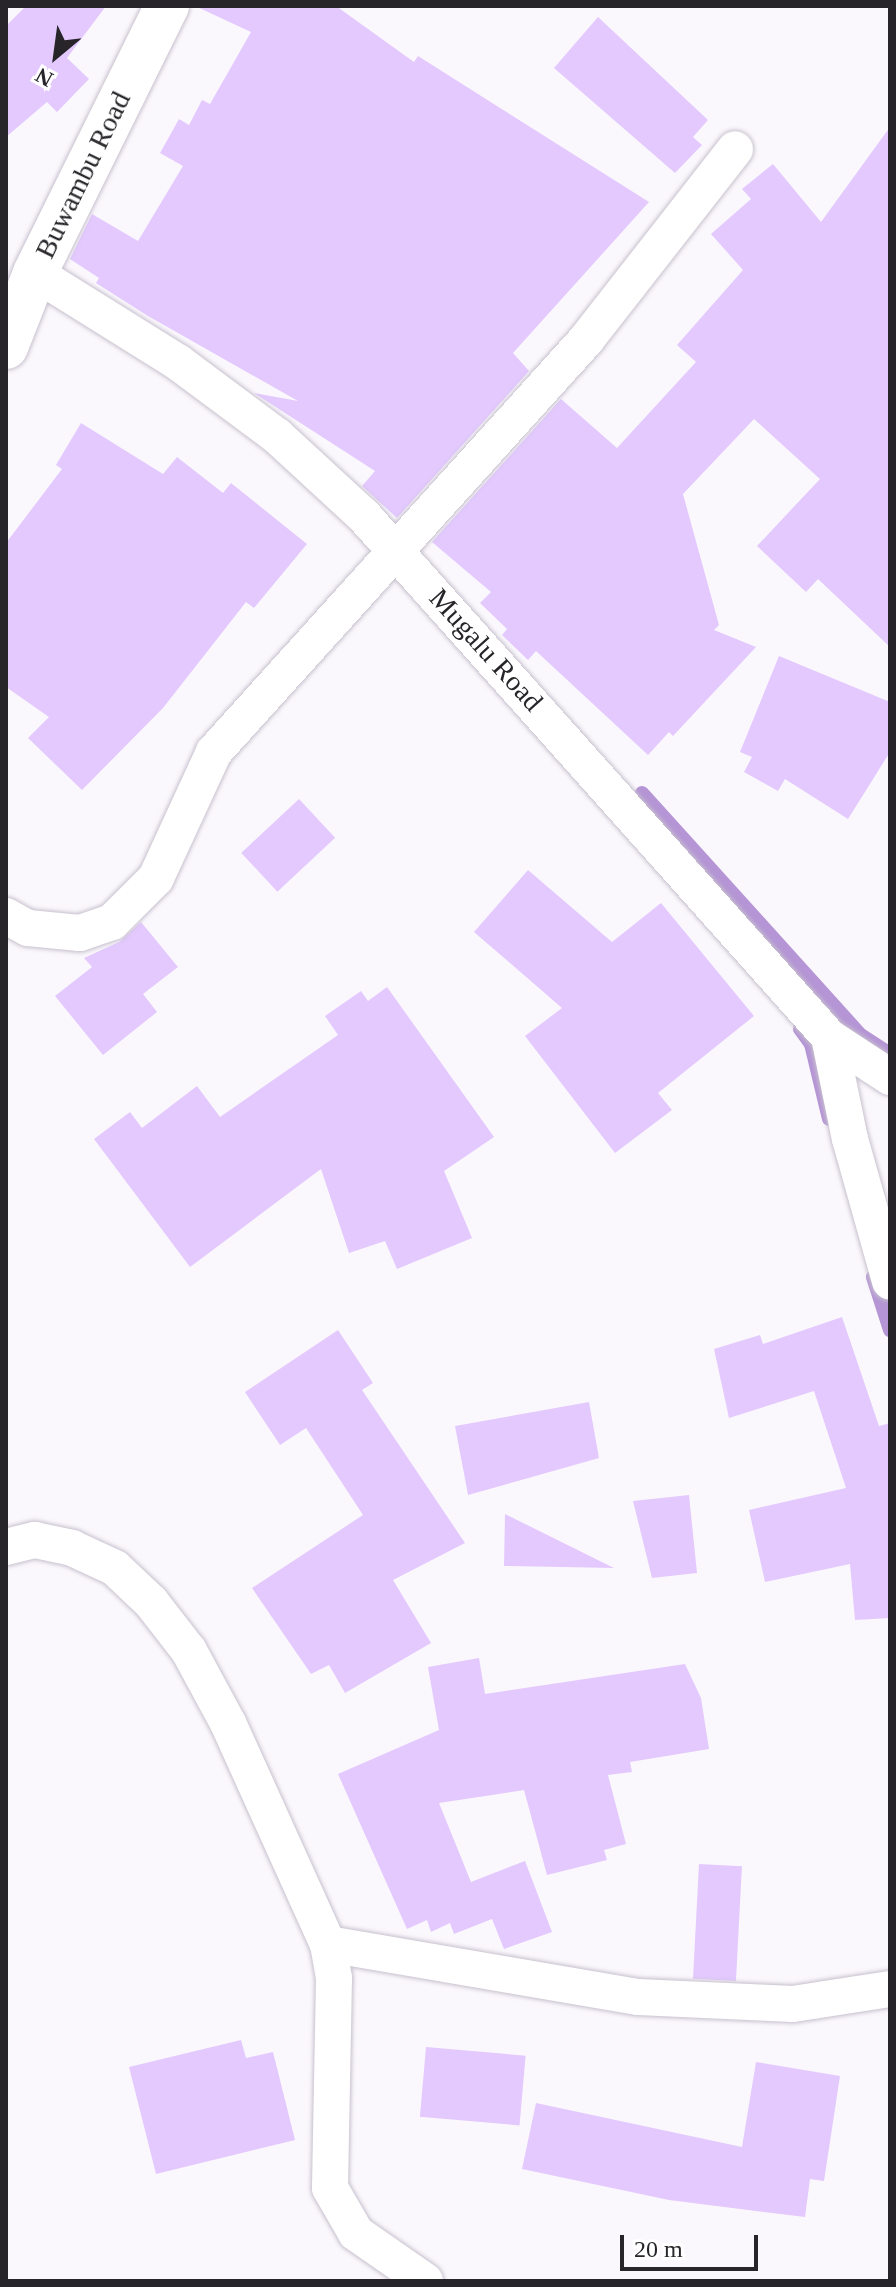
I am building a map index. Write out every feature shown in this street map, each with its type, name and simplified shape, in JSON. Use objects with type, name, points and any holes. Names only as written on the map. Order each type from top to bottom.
[{"type":"street","name":"Buwambu Road","points":[[6,347],[35,273],[167,6]]},
{"type":"street","points":[[6,916],[28,928],[80,933],[112,922],[156,878],[214,752],[586,340],[735,149]]},
{"type":"street","name":"Mugalu Road","points":[[35,273],[179,363],[277,436],[397,552],[829,1037],[890,1077]]},
{"type":"street","points":[[829,1037],[850,1139],[890,1281]]},
{"type":"street","points":[[6,1547],[35,1540],[72,1548],[115,1568],[151,1602],[189,1651],[228,1723],[328,1944],[334,1978],[330,2188],[356,2233],[425,2281]]},
{"type":"street","points":[[328,1944],[651,1998],[793,2004],[890,1989]]},
{"type":"building","points":[[26,6],[106,6],[67,58],[89,79],[57,112],[47,102],[6,137],[6,26]]},
{"type":"building","points":[[195,6],[336,6],[414,62],[418,56],[649,202],[513,353],[529,371],[397,518],[362,486],[375,471],[254,393],[298,401],[148,316],[96,283],[99,278],[70,259],[92,214],[138,241],[183,166],[160,153],[179,119],[189,125],[202,100],[210,104],[251,32]]},
{"type":"building","points":[[598,17],[708,120],[693,137],[702,145],[675,173],[554,68]]},
{"type":"building","points":[[890,127],[890,647],[818,579],[806,592],[757,546],[820,479],[754,419],[683,494],[719,625],[714,630],[756,647],[673,736],[669,732],[648,755],[536,651],[528,660],[502,635],[507,629],[480,603],[491,592],[432,542],[561,399],[617,448],[696,362],[677,345],[743,270],[711,234],[751,199],[742,189],[773,164],[821,222]]},
{"type":"building","points":[[81,423],[163,474],[177,457],[223,493],[231,483],[307,544],[254,608],[246,602],[163,708],[82,790],[28,738],[49,717],[6,687],[6,543],[62,469],[56,465]]},
{"type":"building","points":[[779,656],[890,702],[890,752],[848,819],[785,779],[778,791],[744,772],[752,757],[740,752]]},
{"type":"building","points":[[299,799],[335,838],[277,892],[241,853]]},
{"type":"building","points":[[528,870],[612,942],[661,903],[754,1016],[658,1093],[672,1110],[615,1153],[525,1036],[562,1008],[474,932]]},
{"type":"building","points":[[141,922],[178,967],[143,994],[157,1012],[103,1055],[55,996],[92,967],[84,958],[119,942]]},
{"type":"building","points":[[387,987],[494,1137],[444,1171],[472,1238],[397,1269],[385,1241],[349,1253],[321,1169],[190,1267],[94,1139],[130,1112],[142,1128],[197,1086],[220,1117],[338,1035],[325,1016],[361,991],[368,1001]]},
{"type":"building","points":[[842,1317],[879,1426],[890,1423],[890,1618],[855,1620],[850,1564],[765,1582],[749,1510],[846,1488],[814,1391],[729,1418],[714,1349],[760,1335],[763,1344]]},
{"type":"building","points":[[338,1330],[373,1383],[362,1390],[465,1543],[393,1580],[431,1643],[345,1693],[329,1665],[311,1674],[252,1588],[363,1515],[306,1428],[280,1445],[245,1392]]},
{"type":"building","points":[[589,1402],[599,1458],[468,1495],[455,1426]]},
{"type":"building","points":[[689,1495],[697,1573],[652,1578],[633,1501]]},
{"type":"building","points":[[505,1514],[614,1568],[504,1566]]},
{"type":"building","points":[[479,1658],[485,1694],[685,1664],[701,1698],[709,1749],[630,1762],[632,1772],[608,1775],[626,1844],[604,1850],[607,1860],[547,1875],[524,1790],[439,1803],[471,1882],[525,1861],[552,1932],[504,1949],[492,1919],[454,1934],[450,1923],[431,1932],[427,1920],[407,1929],[338,1774],[439,1730],[428,1667]]},
{"type":"building","points":[[699,1864],[742,1866],[736,1981],[693,1979]]},
{"type":"building","points":[[241,2040],[246,2058],[273,2052],[295,2140],[156,2174],[129,2067]]},
{"type":"building","points":[[426,2047],[526,2056],[520,2125],[420,2117]]},
{"type":"building","points":[[756,2062],[840,2076],[824,2181],[810,2179],[805,2217],[669,2200],[522,2169],[536,2103],[742,2147]]},
{"type":"waterway","points":[[642,793],[861,1035],[890,1054]]},
{"type":"waterway","points":[[800,1029],[811,1044],[829,1119]]},
{"type":"waterway","points":[[873,1277],[890,1330]]}]
